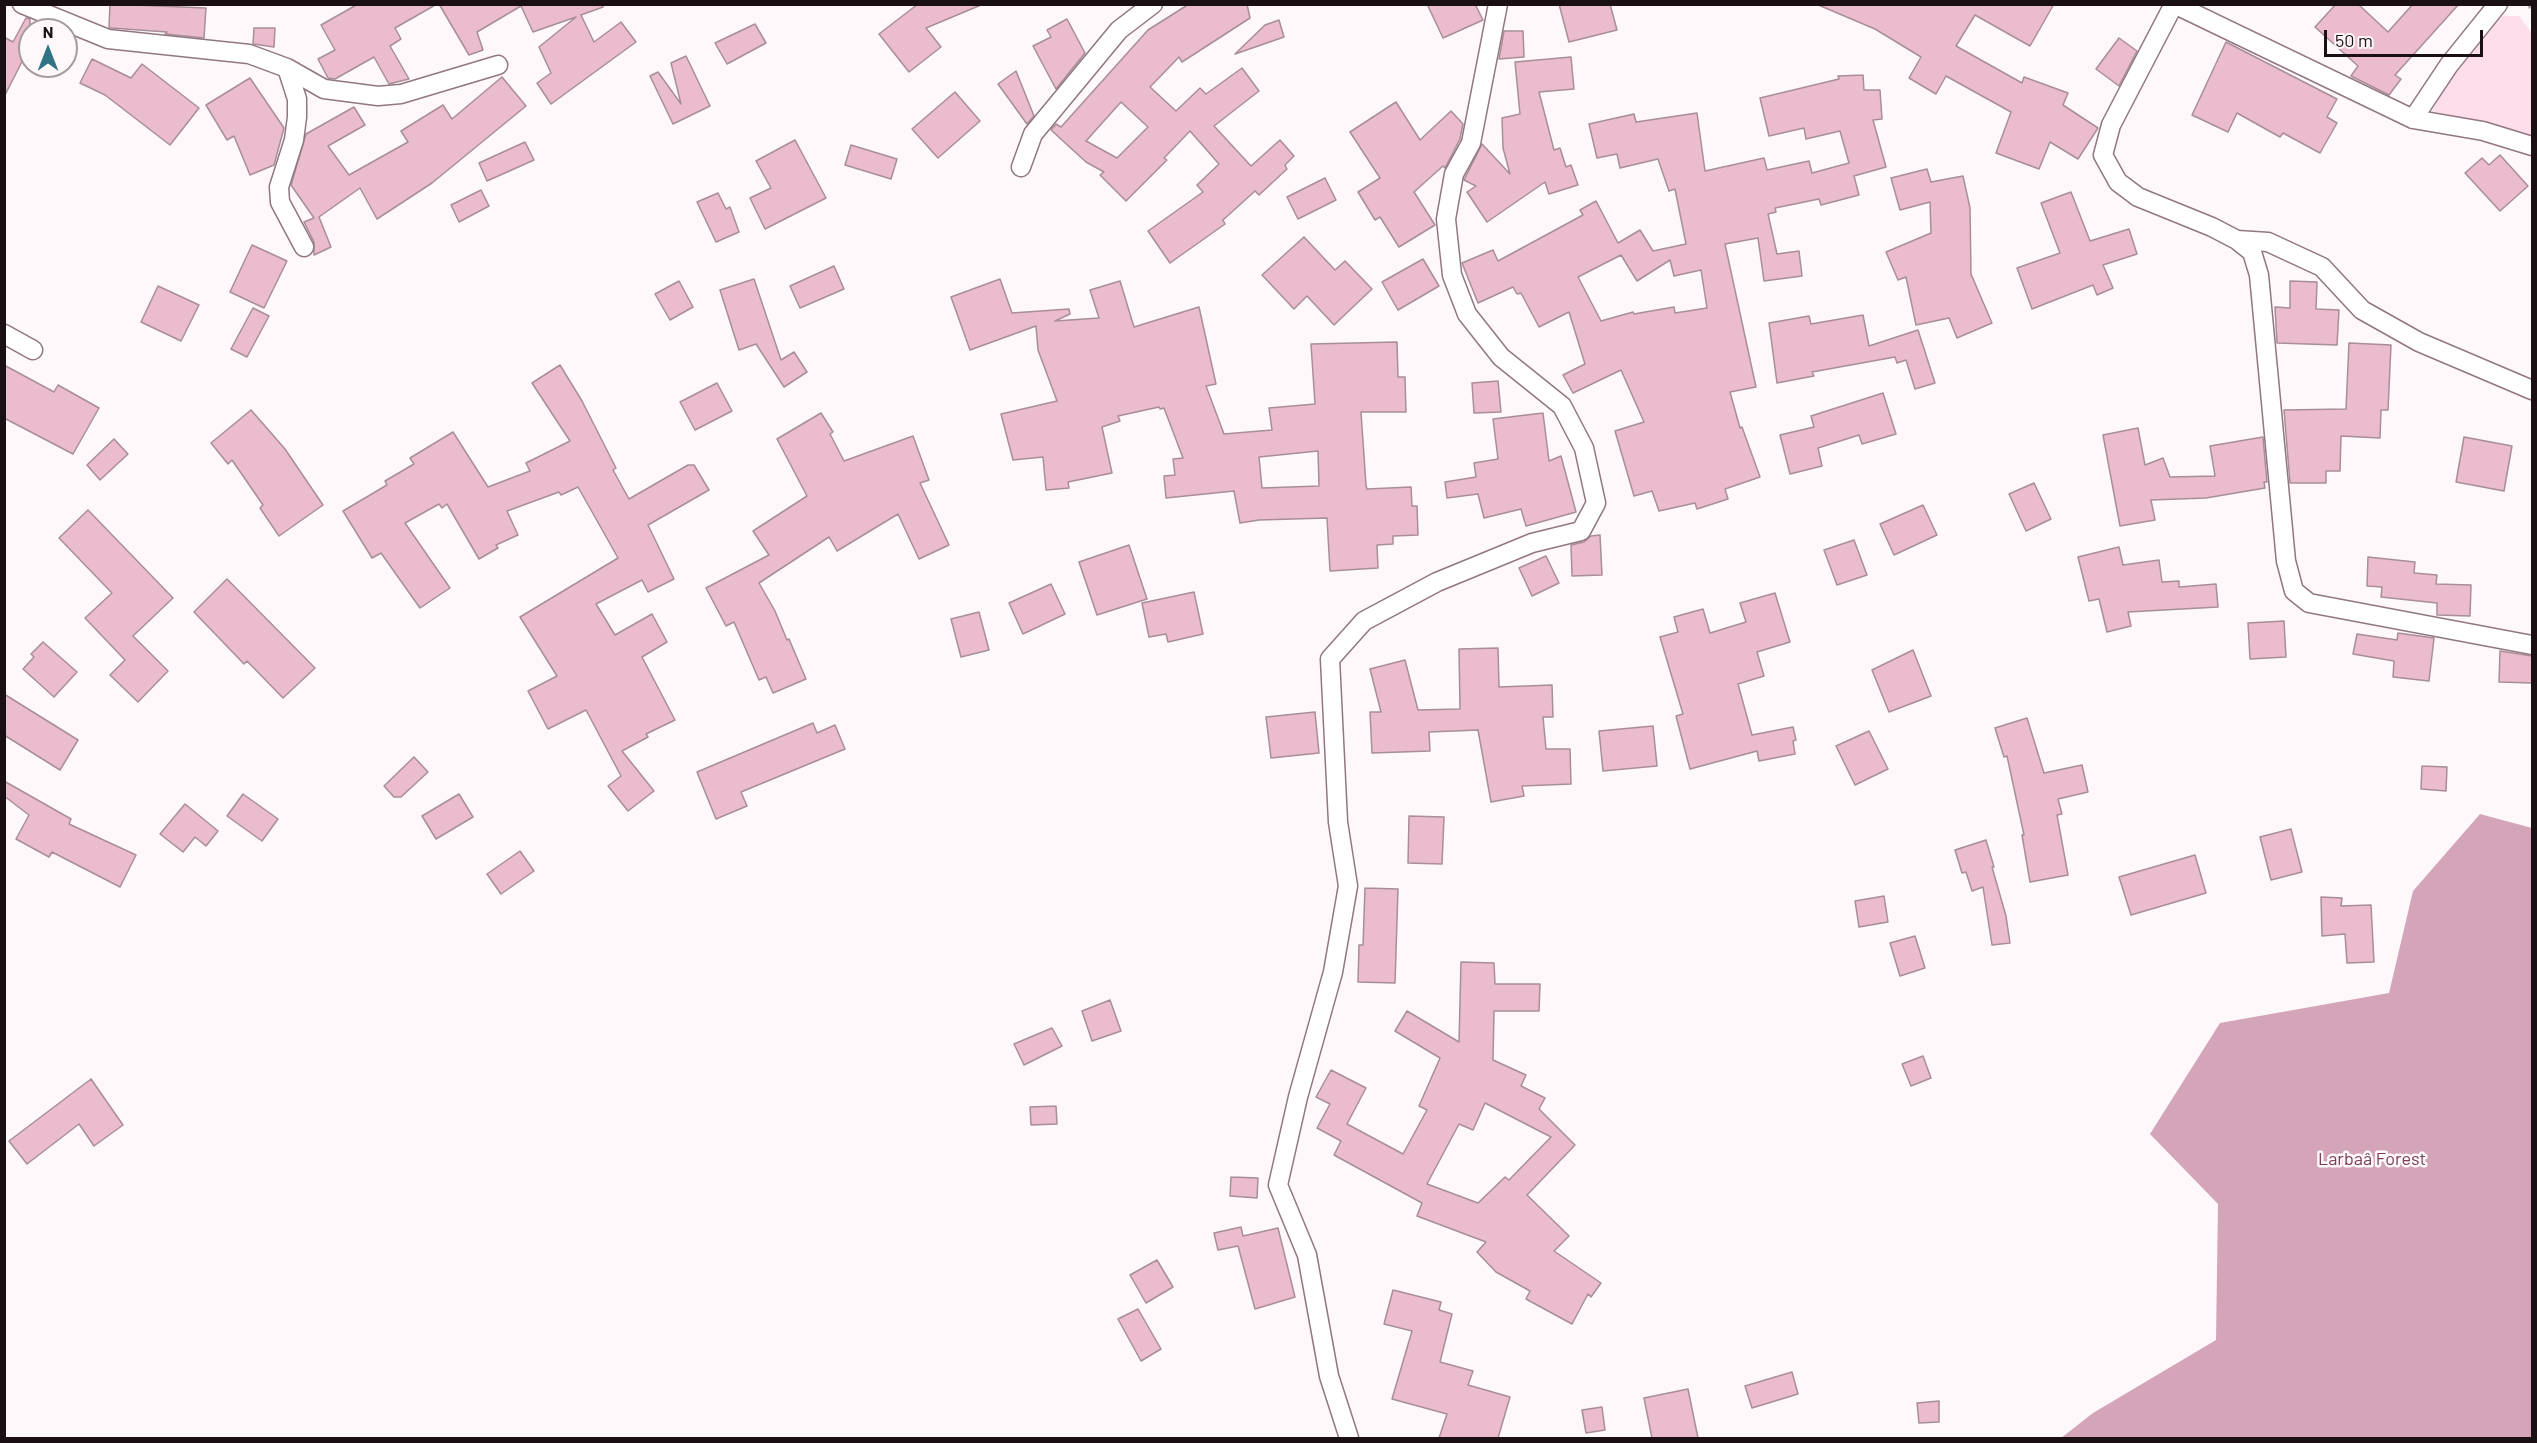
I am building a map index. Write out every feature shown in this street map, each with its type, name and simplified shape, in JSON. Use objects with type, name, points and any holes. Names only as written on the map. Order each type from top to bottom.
[{"type":"street","points":[[22,4],[108,39],[249,54],[287,68],[324,89],[378,96],[401,94],[498,65]]},
{"type":"street","points":[[1021,167],[1033,134],[1119,30],[1153,4]]},
{"type":"street","points":[[1349,1438],[1329,1376],[1307,1255],[1278,1185],[1298,1097],[1333,972],[1348,886],[1338,822],[1330,659],[1364,621],[1437,582],[1521,547],[1581,531],[1596,503],[1584,448],[1562,406],[1501,357],[1467,314],[1452,274],[1446,219],[1454,174],[1471,143],[1498,4]]},
{"type":"street","points":[[2532,146],[2483,132],[2413,119],[2174,4],[2111,126],[2103,154],[2118,182],[2138,197],[2237,240],[2252,252],[2259,275],[2286,561],[2294,591],[2309,603],[2532,645]]},
{"type":"street","points":[[2413,119],[2449,65],[2498,4]]},
{"type":"street","points":[[287,68],[297,99],[297,117],[294,140],[279,188],[280,202],[304,247]]},
{"type":"street","points":[[2237,240],[2268,242],[2322,267],[2362,310],[2419,342],[2532,390]]},
{"type":"street","points":[[4,334],[33,350]]},
{"type":"path","points":[[2529,4],[2532,11]]},
{"type":"shaded area","points":[[2502,16],[2519,16],[2532,33],[2532,138],[2432,111],[2465,52]]},
{"type":"green space","name":"Larbaâ Forest","points":[[2480,814],[2532,828],[2532,1438],[2061,1438],[2093,1413],[2216,1340],[2218,1204],[2150,1134],[2220,1023],[2389,993],[2413,891]]},
{"type":"building","points":[[110,4],[206,8],[204,38],[165,34],[167,32],[111,28],[109,27]]},
{"type":"building","points":[[358,4],[437,4],[395,28],[401,39],[390,46],[409,79],[389,84],[374,57],[335,79],[328,78],[318,59],[335,50],[321,25]]},
{"type":"building","points":[[439,4],[603,4],[603,7],[581,15],[594,42],[621,22],[636,42],[551,104],[537,83],[551,73],[539,47],[576,17],[533,32],[521,6],[477,32],[483,50],[469,55]]},
{"type":"building","points":[[918,4],[981,5],[926,28],[941,47],[909,72],[879,34]]},
{"type":"building","points":[[1189,4],[1247,4],[1250,18],[1182,62],[1179,57],[1150,87],[1176,111],[1200,88],[1206,94],[1242,68],[1259,91],[1214,126],[1251,166],[1280,140],[1294,156],[1285,165],[1287,169],[1259,195],[1255,191],[1223,220],[1225,224],[1170,263],[1148,231],[1203,192],[1197,185],[1219,164],[1190,131],[1164,158],[1167,160],[1126,201],[1100,175],[1104,172],[1086,162],[1051,130],[1056,124],[1061,127],[1148,30]],"holes":[[[1121,102],[1148,127],[1117,158],[1086,141]]]},
{"type":"building","points":[[1427,4],[1475,4],[1483,20],[1443,38]]},
{"type":"building","points":[[1559,4],[1610,4],[1617,30],[1569,42]]},
{"type":"building","points":[[1816,4],[2054,4],[2030,46],[1975,15],[1956,46],[2022,83],[2024,77],[2068,93],[2063,105],[2098,128],[2078,159],[2050,142],[2039,169],[1996,153],[2011,112],[1946,76],[1936,94],[1909,78],[1921,57],[1875,29]]},
{"type":"building","points":[[2336,4],[2358,4],[2388,32],[2413,4],[2459,4],[2395,75],[2401,79],[2389,95],[2351,76],[2358,66],[2315,27]]},
{"type":"building","points":[[1067,19],[1085,53],[1056,89],[1033,46],[1051,37],[1047,30]]},
{"type":"building","points":[[1279,20],[1284,37],[1235,54],[1265,25]]},
{"type":"building","points":[[755,24],[766,43],[727,64],[715,43]]},
{"type":"building","points":[[254,28],[275,28],[274,47],[253,44]]},
{"type":"building","points":[[1504,31],[1523,31],[1524,57],[1499,59]]},
{"type":"building","points":[[18,33],[18,70],[4,97],[4,37],[13,42]]},
{"type":"building","points":[[2119,38],[2137,51],[2119,86],[2096,69]]},
{"type":"building","points":[[2226,42],[2337,99],[2327,117],[2337,123],[2320,153],[2283,133],[2280,137],[2237,113],[2228,132],[2192,115]]},
{"type":"building","points":[[686,56],[710,106],[673,124],[650,76],[658,72],[681,104],[671,63]]},
{"type":"building","points":[[1571,57],[1574,89],[1539,92],[1554,150],[1560,148],[1566,167],[1571,165],[1578,185],[1549,194],[1545,182],[1487,222],[1467,192],[1476,186],[1464,180],[1482,144],[1510,174],[1503,148],[1502,118],[1520,114],[1515,62]]},
{"type":"building","points":[[92,59],[131,78],[142,64],[199,108],[170,145],[105,95],[80,83]]},
{"type":"building","points":[[1016,71],[1034,116],[1027,124],[998,84]]},
{"type":"building","points":[[1863,75],[1864,90],[1880,90],[1882,119],[1873,120],[1886,167],[1854,176],[1859,195],[1821,205],[1819,199],[1775,208],[1776,212],[1768,214],[1777,254],[1799,251],[1802,276],[1764,281],[1758,238],[1725,244],[1756,387],[1730,392],[1740,428],[1742,427],[1760,477],[1725,489],[1728,499],[1697,509],[1695,503],[1659,511],[1652,491],[1634,496],[1615,431],[1644,422],[1621,370],[1573,393],[1563,375],[1585,364],[1569,312],[1539,327],[1521,293],[1517,294],[1513,287],[1478,303],[1462,263],[1493,250],[1498,261],[1583,215],[1580,210],[1596,201],[1618,243],[1640,230],[1653,251],[1686,244],[1675,189],[1669,191],[1658,159],[1620,168],[1617,154],[1597,158],[1589,124],[1634,114],[1636,122],[1697,113],[1705,171],[1764,158],[1767,170],[1809,161],[1812,173],[1849,163],[1840,131],[1806,139],[1804,128],[1769,136],[1760,98],[1839,79],[1838,76]],"holes":[[[1621,255],[1637,281],[1670,260],[1674,276],[1701,270],[1707,308],[1675,313],[1674,307],[1634,314],[1633,312],[1601,321],[1578,277]]]},
{"type":"building","points":[[502,77],[526,106],[432,183],[377,219],[360,188],[319,217],[331,247],[314,255],[314,242],[304,222],[314,218],[291,185],[306,134],[354,107],[365,125],[328,146],[349,175],[408,142],[401,131],[443,105],[452,119]]},
{"type":"building","points":[[250,78],[284,128],[274,165],[250,175],[234,136],[227,140],[206,105]]},
{"type":"building","points":[[955,92],[980,121],[938,158],[912,129]]},
{"type":"building","points":[[1396,102],[1420,140],[1451,111],[1463,124],[1460,139],[1445,168],[1443,166],[1414,192],[1435,225],[1399,247],[1380,217],[1375,220],[1358,192],[1380,178],[1350,132]]},
{"type":"building","points":[[795,140],[826,198],[765,229],[750,198],[771,188],[756,161]]},
{"type":"building","points":[[525,142],[534,160],[487,181],[479,163]]},
{"type":"building","points":[[851,145],[897,159],[891,179],[845,165]]},
{"type":"building","points":[[2500,155],[2528,186],[2500,211],[2465,173],[2482,158],[2489,165]]},
{"type":"building","points":[[1927,169],[1931,182],[1963,176],[1970,208],[1971,274],[1992,323],[1957,338],[1949,318],[1916,325],[1906,277],[1898,280],[1886,252],[1931,233],[1930,202],[1900,210],[1891,178]]},
{"type":"building","points":[[1325,178],[1336,200],[1298,219],[1287,197]]},
{"type":"building","points":[[481,190],[489,206],[459,222],[451,205]]},
{"type":"building","points":[[2071,192],[2090,241],[2129,229],[2137,254],[2103,265],[2113,288],[2097,295],[2093,285],[2032,309],[2017,268],[2060,253],[2041,203]]},
{"type":"building","points":[[718,193],[726,209],[730,207],[739,232],[716,242],[697,202]]},
{"type":"building","points":[[1304,237],[1335,270],[1345,261],[1372,289],[1334,325],[1307,296],[1294,309],[1262,275]]},
{"type":"building","points":[[252,245],[287,261],[264,308],[230,292]]},
{"type":"building","points":[[1423,259],[1439,286],[1398,310],[1382,282]]},
{"type":"building","points":[[834,266],[844,289],[800,308],[790,286]]},
{"type":"building","points":[[754,279],[781,360],[794,352],[807,372],[784,387],[756,344],[739,350],[720,290]]},
{"type":"building","points":[[1000,279],[1012,313],[1069,309],[1070,314],[1055,321],[1099,318],[1090,290],[1120,281],[1134,327],[1199,307],[1216,384],[1206,386],[1224,434],[1272,430],[1269,408],[1315,404],[1311,344],[1397,342],[1398,377],[1405,377],[1406,412],[1361,412],[1366,485],[1367,489],[1411,487],[1412,506],[1417,506],[1418,535],[1393,536],[1393,544],[1377,545],[1378,568],[1330,571],[1327,518],[1259,520],[1240,523],[1234,491],[1166,498],[1164,476],[1175,475],[1173,459],[1183,458],[1164,408],[1159,407],[1118,416],[1120,421],[1102,427],[1112,473],[1068,482],[1069,488],[1046,490],[1043,457],[1013,460],[1001,414],[1057,401],[1038,350],[1036,326],[970,350],[951,297]],"holes":[[[1318,451],[1319,486],[1262,488],[1259,457]]]},
{"type":"building","points":[[679,281],[693,307],[670,320],[655,294]]},
{"type":"building","points":[[2290,281],[2317,282],[2316,309],[2339,310],[2337,345],[2277,343],[2275,307],[2290,308]]},
{"type":"building","points":[[158,286],[199,305],[181,341],[141,322]]},
{"type":"building","points":[[253,308],[269,316],[247,357],[231,349]]},
{"type":"building","points":[[1863,315],[1869,346],[1918,330],[1935,383],[1915,389],[1906,360],[1897,363],[1895,357],[1812,372],[1814,376],[1777,383],[1769,323],[1809,316],[1811,324]]},
{"type":"building","points":[[2349,343],[2391,345],[2388,410],[2381,410],[2380,438],[2341,436],[2340,471],[2326,471],[2326,483],[2290,483],[2284,410],[2346,409]]},
{"type":"building","points":[[4,365],[54,392],[58,385],[99,408],[73,454],[4,418]]},
{"type":"building","points":[[560,365],[582,401],[616,468],[613,470],[629,499],[688,465],[694,465],[709,490],[648,525],[674,579],[648,592],[642,580],[596,604],[615,635],[652,614],[667,642],[642,657],[675,720],[646,734],[648,737],[622,751],[654,791],[628,811],[608,786],[621,776],[586,710],[548,729],[528,691],[557,676],[520,617],[618,558],[578,487],[561,495],[559,492],[507,511],[518,535],[496,545],[498,548],[479,559],[447,504],[442,508],[439,504],[405,523],[450,588],[420,608],[381,553],[372,558],[343,511],[387,485],[385,481],[414,464],[410,458],[453,432],[488,487],[530,471],[526,463],[570,441],[532,383]]},
{"type":"building","points":[[1498,381],[1501,412],[1474,413],[1472,383]]},
{"type":"building","points":[[717,383],[732,411],[695,430],[680,402]]},
{"type":"building","points":[[1883,393],[1896,434],[1862,444],[1859,435],[1818,448],[1822,466],[1790,474],[1780,435],[1814,427],[1811,416]]},
{"type":"building","points":[[251,410],[285,449],[323,505],[279,536],[260,508],[263,505],[232,460],[228,464],[211,443]]},
{"type":"building","points":[[821,413],[833,432],[830,434],[844,461],[913,436],[929,480],[920,483],[949,545],[919,559],[898,514],[837,551],[829,537],[759,583],[775,611],[787,640],[789,639],[806,679],[773,693],[766,677],[759,680],[734,622],[726,626],[706,588],[769,555],[753,531],[807,496],[777,439]]},
{"type":"building","points":[[1543,413],[1549,461],[1561,456],[1576,512],[1526,526],[1521,509],[1484,518],[1478,494],[1447,498],[1445,482],[1476,477],[1474,463],[1498,459],[1493,419]]},
{"type":"building","points":[[2138,428],[2145,465],[2163,458],[2170,477],[2215,476],[2210,446],[2263,437],[2267,482],[2264,482],[2265,488],[2206,498],[2151,500],[2155,520],[2120,526],[2103,435]]},
{"type":"building","points":[[2464,437],[2512,446],[2504,491],[2456,482]]},
{"type":"building","points":[[114,439],[128,454],[100,480],[87,465]]},
{"type":"building","points":[[2034,483],[2051,519],[2026,531],[2009,494]]},
{"type":"building","points":[[1923,505],[1937,535],[1894,555],[1880,524]]},
{"type":"building","points":[[88,510],[173,598],[133,636],[168,671],[138,702],[110,675],[125,660],[85,618],[112,593],[59,538]]},
{"type":"building","points":[[1600,535],[1602,575],[1572,576],[1571,545],[1584,542],[1591,536]]},
{"type":"building","points":[[1854,540],[1867,575],[1837,585],[1824,550]]},
{"type":"building","points":[[1129,545],[1147,599],[1097,615],[1079,562]]},
{"type":"building","points":[[2119,547],[2123,565],[2159,560],[2162,582],[2179,581],[2179,587],[2216,584],[2218,607],[2128,612],[2131,626],[2107,632],[2099,599],[2089,601],[2078,557]]},
{"type":"building","points":[[1546,556],[1559,583],[1532,596],[1519,568]]},
{"type":"building","points":[[2368,557],[2415,562],[2414,573],[2437,575],[2436,584],[2471,585],[2470,616],[2437,615],[2437,603],[2381,597],[2382,587],[2367,586]]},
{"type":"building","points":[[227,579],[315,668],[283,698],[247,661],[244,664],[194,612]]},
{"type":"building","points":[[1051,584],[1065,614],[1023,634],[1009,603]]},
{"type":"building","points":[[1194,592],[1203,634],[1168,642],[1166,634],[1149,637],[1142,603]]},
{"type":"building","points":[[1775,593],[1790,642],[1757,652],[1764,676],[1738,684],[1752,735],[1793,727],[1796,740],[1793,741],[1795,754],[1759,761],[1757,751],[1690,769],[1676,716],[1683,714],[1660,637],[1678,632],[1674,617],[1703,609],[1710,633],[1746,622],[1740,603]]},
{"type":"building","points":[[979,612],[989,650],[961,657],[951,619]]},
{"type":"building","points":[[2284,621],[2286,657],[2250,659],[2248,623]]},
{"type":"building","points":[[2398,633],[2434,638],[2429,681],[2393,677],[2394,661],[2353,654],[2357,634],[2397,640]]},
{"type":"building","points":[[43,642],[77,672],[54,697],[23,669],[34,657],[31,654]]},
{"type":"building","points":[[1498,648],[1499,687],[1552,685],[1553,717],[1543,717],[1546,749],[1570,749],[1571,784],[1522,786],[1524,796],[1491,802],[1478,730],[1429,732],[1430,751],[1372,753],[1370,712],[1381,712],[1370,669],[1405,660],[1418,710],[1460,709],[1459,649]]},
{"type":"building","points":[[1913,650],[1931,696],[1889,712],[1872,670]]},
{"type":"building","points":[[2500,651],[2532,656],[2532,683],[2499,682]]},
{"type":"building","points":[[4,694],[78,740],[60,770],[4,735]]},
{"type":"building","points":[[1315,712],[1319,753],[1271,758],[1266,717]]},
{"type":"building","points":[[2027,718],[2044,773],[2082,765],[2088,792],[2058,799],[2062,814],[2057,815],[2068,875],[2030,882],[2022,835],[2024,835],[2007,756],[2004,757],[1995,728]]},
{"type":"building","points":[[813,723],[817,733],[835,725],[845,749],[741,792],[747,806],[716,819],[697,772]]},
{"type":"building","points":[[1653,726],[1657,766],[1603,771],[1599,731]]},
{"type":"building","points":[[1869,731],[1888,769],[1855,785],[1836,746]]},
{"type":"building","points":[[414,757],[428,772],[401,797],[394,797],[384,786]]},
{"type":"building","points":[[2422,766],[2447,767],[2446,791],[2421,789]]},
{"type":"building","points":[[4,781],[71,819],[69,824],[136,855],[120,887],[52,852],[49,857],[16,839],[29,815],[4,796]]},
{"type":"building","points":[[243,794],[278,819],[262,841],[227,816]]},
{"type":"building","points":[[459,794],[473,817],[436,839],[422,816]]},
{"type":"building","points":[[185,804],[218,831],[206,846],[195,837],[183,852],[160,834]]},
{"type":"building","points":[[1409,816],[1444,817],[1442,864],[1408,863]]},
{"type":"building","points":[[2291,829],[2302,872],[2271,880],[2260,837]]},
{"type":"building","points":[[1986,840],[2006,916],[2010,943],[1992,945],[1983,887],[1972,891],[1966,872],[1962,873],[1955,850]]},
{"type":"building","points":[[520,851],[534,871],[501,894],[487,874]]},
{"type":"building","points":[[2195,855],[2206,893],[2131,915],[2119,877]]},
{"type":"building","points":[[1365,888],[1398,889],[1395,983],[1358,982],[1359,945],[1363,945]]},
{"type":"building","points":[[1884,896],[1888,922],[1859,927],[1855,901]]},
{"type":"building","points":[[2321,897],[2342,898],[2341,906],[2371,905],[2374,962],[2347,963],[2345,934],[2322,936]]},
{"type":"building","points":[[1915,936],[1925,968],[1900,976],[1890,943]]},
{"type":"building","points":[[1461,962],[1494,963],[1495,984],[1540,984],[1539,1011],[1494,1011],[1493,1060],[1526,1075],[1521,1086],[1545,1098],[1539,1109],[1575,1145],[1527,1195],[1569,1236],[1554,1251],[1601,1283],[1591,1297],[1588,1294],[1572,1324],[1526,1299],[1530,1291],[1496,1272],[1477,1252],[1486,1242],[1417,1216],[1422,1203],[1334,1155],[1341,1141],[1317,1128],[1330,1104],[1316,1097],[1331,1070],[1366,1088],[1347,1124],[1403,1154],[1427,1110],[1419,1106],[1440,1058],[1395,1031],[1407,1011],[1459,1042]],"holes":[[[1485,1103],[1551,1137],[1509,1180],[1505,1177],[1478,1203],[1427,1184],[1459,1124],[1473,1130]]]},
{"type":"building","points":[[1110,1000],[1121,1031],[1092,1041],[1082,1011]]},
{"type":"building","points":[[1052,1028],[1062,1046],[1024,1065],[1014,1044]]},
{"type":"building","points":[[1923,1056],[1931,1078],[1911,1086],[1902,1064]]},
{"type":"building","points":[[91,1079],[123,1125],[94,1146],[79,1124],[27,1164],[9,1141]]},
{"type":"building","points":[[1056,1106],[1057,1124],[1031,1125],[1030,1107]]},
{"type":"building","points":[[1231,1177],[1258,1178],[1257,1198],[1230,1196]]},
{"type":"building","points":[[1241,1227],[1243,1236],[1278,1228],[1295,1297],[1255,1309],[1238,1246],[1218,1250],[1214,1233]]},
{"type":"building","points":[[1157,1260],[1173,1287],[1146,1303],[1130,1275]]},
{"type":"building","points":[[1393,1290],[1441,1302],[1439,1310],[1452,1314],[1440,1362],[1473,1371],[1468,1385],[1510,1397],[1498,1438],[1439,1438],[1447,1414],[1392,1399],[1412,1331],[1384,1324]]},
{"type":"building","points":[[1138,1309],[1161,1349],[1141,1361],[1118,1319]]},
{"type":"building","points":[[1792,1372],[1798,1394],[1752,1408],[1745,1386]]},
{"type":"building","points":[[1688,1389],[1698,1438],[1652,1438],[1644,1398]]},
{"type":"building","points":[[1939,1401],[1939,1422],[1919,1423],[1917,1403]]},
{"type":"building","points":[[1602,1407],[1605,1430],[1586,1433],[1582,1410]]}]
